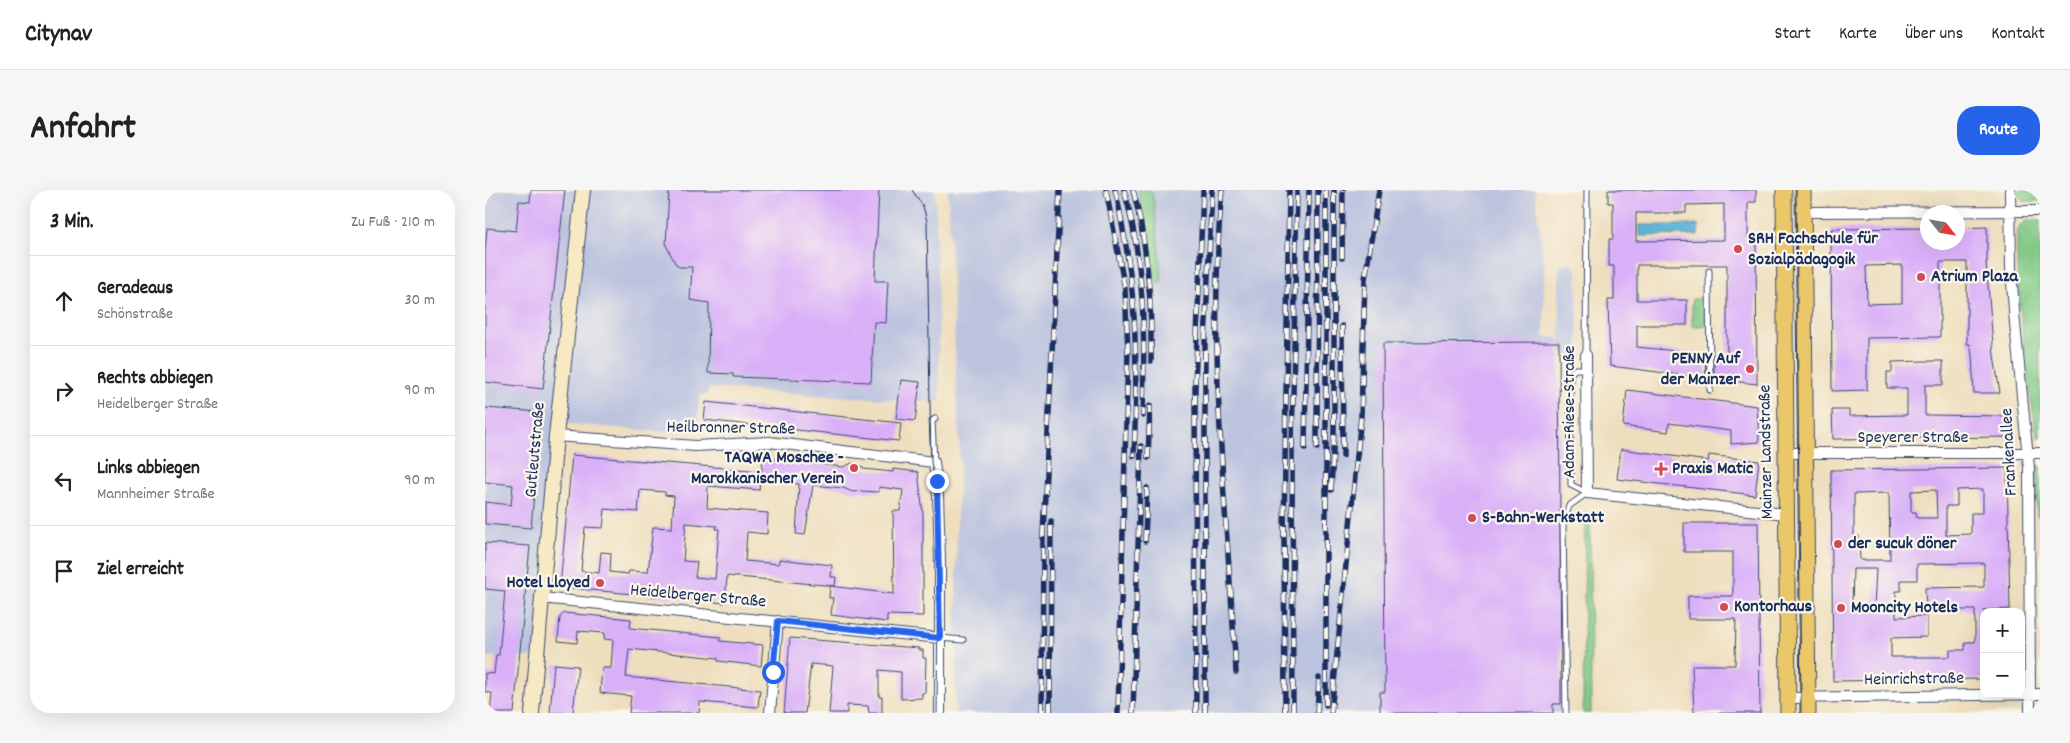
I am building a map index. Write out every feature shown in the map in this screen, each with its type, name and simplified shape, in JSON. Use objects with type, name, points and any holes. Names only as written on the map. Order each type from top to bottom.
[{"type":"main road","name":"Gutleutstraße","points":[[532,713],[556,436],[583,190]]},
{"type":"main road","name":"Mainzer Landstraße","points":[[1784,190],[1788,706]]},
{"type":"main road","points":[[1803,190],[1808,706]]},
{"type":"street","name":"Frankenallee","points":[[2010,190],[2015,324],[2028,454],[2035,694],[2030,713]]},
{"type":"street","points":[[1804,212],[2040,211]]},
{"type":"street","name":"Adam-Riese-Straße","points":[[1586,355],[1587,493],[1786,514]]},
{"type":"street","name":"Heilbronner Straße","points":[[556,436],[696,446],[769,442],[934,462]]},
{"type":"street","name":"Speyerer Straße","points":[[1786,453],[2040,453]]},
{"type":"street","points":[[934,462],[938,495],[940,713]]},
{"type":"street","name":"Heidelberger Straße","points":[[541,598],[940,638]]},
{"type":"street","points":[[770,713],[778,621]]},
{"type":"street","name":"Heinrichstraße","points":[[1788,706],[2035,694]]},
{"type":"lane","name":"Adam-Riese-Straße","points":[[1586,355],[1587,190]]},
{"type":"lane","points":[[1784,212],[1804,212]]},
{"type":"lane","points":[[1709,271],[1710,390]]},
{"type":"lane","points":[[1566,713],[1563,524],[1569,506],[1587,493],[1571,485],[1570,374],[1575,369],[1586,369]]},
{"type":"lane","points":[[934,462],[932,421],[935,419]]},
{"type":"lane","points":[[940,638],[963,640]]},
{"type":"shaded area","points":[[485,190],[935,190],[940,401],[918,401],[915,421],[896,419],[898,400],[708,388],[707,395],[700,395],[697,422],[678,433],[558,423],[536,657],[485,657]]},
{"type":"shaded area","points":[[948,190],[1535,190],[1544,264],[1544,337],[1559,338],[1562,713],[955,713],[957,518],[960,462]]},
{"type":"shaded area","points":[[1569,262],[1577,270],[1578,348],[1571,356],[1561,352],[1560,348],[1559,270],[1563,264]]},
{"type":"green space","points":[[1138,190],[1151,190],[1154,203],[1162,281],[1153,284],[1149,243]]},
{"type":"green space","points":[[2018,190],[2040,190],[2040,201],[2024,201]]},
{"type":"green space","points":[[2028,220],[2040,220],[2040,440],[2037,435],[2028,382],[2017,278],[2017,233],[2020,226]]},
{"type":"green space","points":[[1692,299],[1705,299],[1706,326],[1692,326]]},
{"type":"green space","points":[[2040,465],[2040,516],[2037,516],[2036,468]]},
{"type":"green space","points":[[1585,514],[1590,514],[1591,713],[1583,713]]},
{"type":"water","points":[[1640,225],[1699,225],[1698,235],[1640,236]]},
{"type":"building","points":[[531,190],[565,190],[543,389],[485,382],[485,251],[487,228],[516,231],[519,201],[530,202]]},
{"type":"building","points":[[669,190],[879,190],[875,281],[888,281],[886,323],[874,322],[871,382],[733,377],[733,374],[708,373],[709,303],[690,300],[692,267],[679,267],[666,245]]},
{"type":"building","points":[[1608,190],[1756,190],[1756,202],[1748,202],[1748,238],[1756,238],[1757,384],[1714,379],[1714,355],[1727,356],[1727,265],[1637,265],[1637,300],[1687,300],[1687,325],[1637,325],[1637,347],[1705,354],[1706,378],[1610,366],[1608,300],[1614,300],[1614,266],[1609,266],[1609,239],[1613,239],[1613,203],[1608,203]],"holes":[[[1724,204],[1724,240],[1636,241],[1636,213],[1686,213],[1686,205]]]},
{"type":"building","name":"Atrium Plaza","points":[[1987,227],[1986,262],[1994,356],[2000,393],[1974,393],[1972,355],[1970,344],[1967,344],[1967,262],[1940,262],[1940,337],[1867,338],[1867,390],[1832,391],[1831,229],[1920,228],[1920,250],[1965,250],[1965,228]],"holes":[[[1902,265],[1902,303],[1867,304],[1866,266]]]},
{"type":"building","name":"S-Bahn-Werkstatt","points":[[1559,342],[1561,704],[1553,704],[1553,713],[1380,713],[1380,692],[1385,692],[1383,343]]},
{"type":"building","points":[[1943,361],[1943,385],[1925,385],[1925,415],[2009,416],[2009,437],[1833,439],[1832,410],[1849,410],[1849,416],[1907,415],[1907,388],[1887,388],[1887,372],[1892,372],[1892,362]]},
{"type":"building","points":[[901,380],[920,382],[915,421],[896,419]]},
{"type":"building","points":[[1627,390],[1757,406],[1759,442],[1731,444],[1731,431],[1669,423],[1668,432],[1623,426]]},
{"type":"building","points":[[706,402],[901,423],[899,441],[704,420]]},
{"type":"building","points":[[485,408],[541,412],[531,528],[485,524],[485,502],[511,505],[513,485],[485,482]]},
{"type":"building","points":[[1621,449],[1708,461],[1709,455],[1759,461],[1755,495],[1617,479]]},
{"type":"building","points":[[572,455],[761,471],[759,490],[708,486],[707,508],[768,513],[767,534],[747,532],[745,561],[779,564],[779,559],[832,565],[831,577],[836,577],[835,586],[727,576],[725,603],[560,587]],"holes":[[[640,490],[665,492],[665,495],[674,496],[672,528],[653,527],[648,572],[629,571],[628,574],[610,572],[611,553],[601,552],[599,573],[581,571],[585,527],[603,528],[605,509],[638,512]],[[686,523],[717,526],[716,529],[719,529],[715,579],[695,577],[697,562],[683,561]]]},
{"type":"building","points":[[763,458],[844,467],[852,463],[864,469],[893,472],[893,469],[918,472],[923,514],[923,616],[887,615],[887,622],[831,615],[833,598],[829,598],[830,586],[894,594],[893,511],[900,511],[903,490],[879,487],[879,492],[853,492],[843,488],[813,485],[805,535],[796,534],[799,484],[790,483],[791,480],[761,477]]},
{"type":"building","points":[[2007,468],[2010,608],[1980,608],[1980,679],[1833,681],[1831,470]],"holes":[[[1983,489],[1983,513],[1971,513],[1971,534],[1946,535],[1946,506],[1957,506],[1957,490]],[[1936,490],[1937,518],[1917,518],[1916,512],[1911,512],[1911,491]],[[1889,493],[1890,560],[1860,560],[1859,536],[1854,536],[1854,494]],[[1984,563],[1984,587],[1925,588],[1926,610],[1975,610],[1975,642],[1965,642],[1965,650],[1950,650],[1950,657],[1891,657],[1891,638],[1927,637],[1927,616],[1896,617],[1896,591],[1901,591],[1901,580],[1917,580],[1917,564]],[[1853,569],[1876,569],[1874,607],[1852,607]]]},
{"type":"building","points":[[1684,523],[1758,523],[1760,713],[1694,713],[1692,665],[1735,665],[1736,619],[1688,619],[1688,596],[1733,596],[1733,552],[1684,552]]},
{"type":"building","points":[[485,543],[530,546],[514,713],[490,713],[492,693],[485,692],[485,673],[494,674],[496,655],[499,655],[505,591],[485,589]]},
{"type":"building","points":[[564,613],[631,619],[630,628],[720,637],[720,641],[763,645],[761,666],[718,661],[718,658],[629,649],[626,677],[760,690],[758,707],[700,702],[699,713],[629,713],[631,696],[600,693],[602,668],[611,668],[613,640],[604,639],[605,633],[578,631],[577,643],[558,641],[560,617]]},
{"type":"building","points":[[790,638],[919,648],[918,650],[923,650],[923,658],[926,658],[925,693],[922,693],[922,698],[901,699],[901,672],[879,670],[879,697],[882,697],[882,713],[869,713],[868,706],[847,705],[847,713],[829,713],[833,666],[811,664],[805,713],[784,713]]},
{"type":"building","points":[[554,664],[578,666],[573,713],[550,713]]},
{"type":"tram line","points":[[912,190],[923,206],[927,221],[931,462],[935,483],[938,564],[937,713]]},
{"type":"tram line","points":[[1796,190],[1801,713]]},
{"type":"railway","points":[[1042,713],[1043,534],[1060,190]]},
{"type":"railway","points":[[1106,190],[1125,289],[1128,350],[1118,713]]},
{"type":"railway","points":[[1115,190],[1129,262],[1134,317],[1136,373],[1134,456]]},
{"type":"railway","points":[[1124,190],[1131,217],[1140,273],[1144,359],[1143,416]]},
{"type":"railway","points":[[1133,190],[1146,253],[1151,318],[1151,361]]},
{"type":"railway","points":[[1196,713],[1195,386],[1203,190]]},
{"type":"railway","points":[[1205,713],[1205,342],[1212,190]]},
{"type":"railway","points":[[1222,190],[1218,250],[1217,370],[1236,672]]},
{"type":"railway","points":[[1285,713],[1284,533],[1289,190]]},
{"type":"railway","points":[[1293,713],[1292,447],[1297,190]]},
{"type":"railway","points":[[1305,448],[1309,190]]},
{"type":"railway","points":[[1317,448],[1318,190]]},
{"type":"railway","points":[[1326,190],[1326,705]]},
{"type":"railway","points":[[1331,490],[1334,431],[1334,190]]},
{"type":"railway","points":[[1342,258],[1343,190]]},
{"type":"railway","points":[[1331,713],[1361,416],[1365,279],[1379,190]]},
{"type":"railway","points":[[1342,326],[1343,456]]},
{"type":"railway","points":[[1148,458],[1150,406]]},
{"type":"railway","points":[[1133,713],[1141,446]]},
{"type":"railway","points":[[1145,541],[1147,488]]},
{"type":"railway","points":[[1050,713],[1051,521]]},
{"type":"railway","points":[[1317,713],[1319,678]]},
{"type":"place","name":"SRH Fachschule für Sozialpädagogik","points":[[1738,249]]},
{"type":"place","name":"Atrium Plaza","points":[[1921,277]]},
{"type":"place","name":"PENNY Auf der Mainzer","points":[[1750,369]]},
{"type":"place","name":"TAQWA Moschee - Marokkanischer Verein","points":[[854,468]]},
{"type":"place","name":"Praxis Matic","points":[[1661,469]]},
{"type":"place","name":"S-Bahn-Werkstatt","points":[[1472,518]]},
{"type":"place","name":"der sucuk döner","points":[[1838,544]]},
{"type":"place","name":"Hotel Lloyed","points":[[600,583]]},
{"type":"place","name":"Kontorhaus","points":[[1724,607]]},
{"type":"place","name":"Mooncity Hotels","points":[[1841,608]]},
{"type":"route","points":[[773,672],[778,621],[940,638],[940,559],[937,481]]}]
